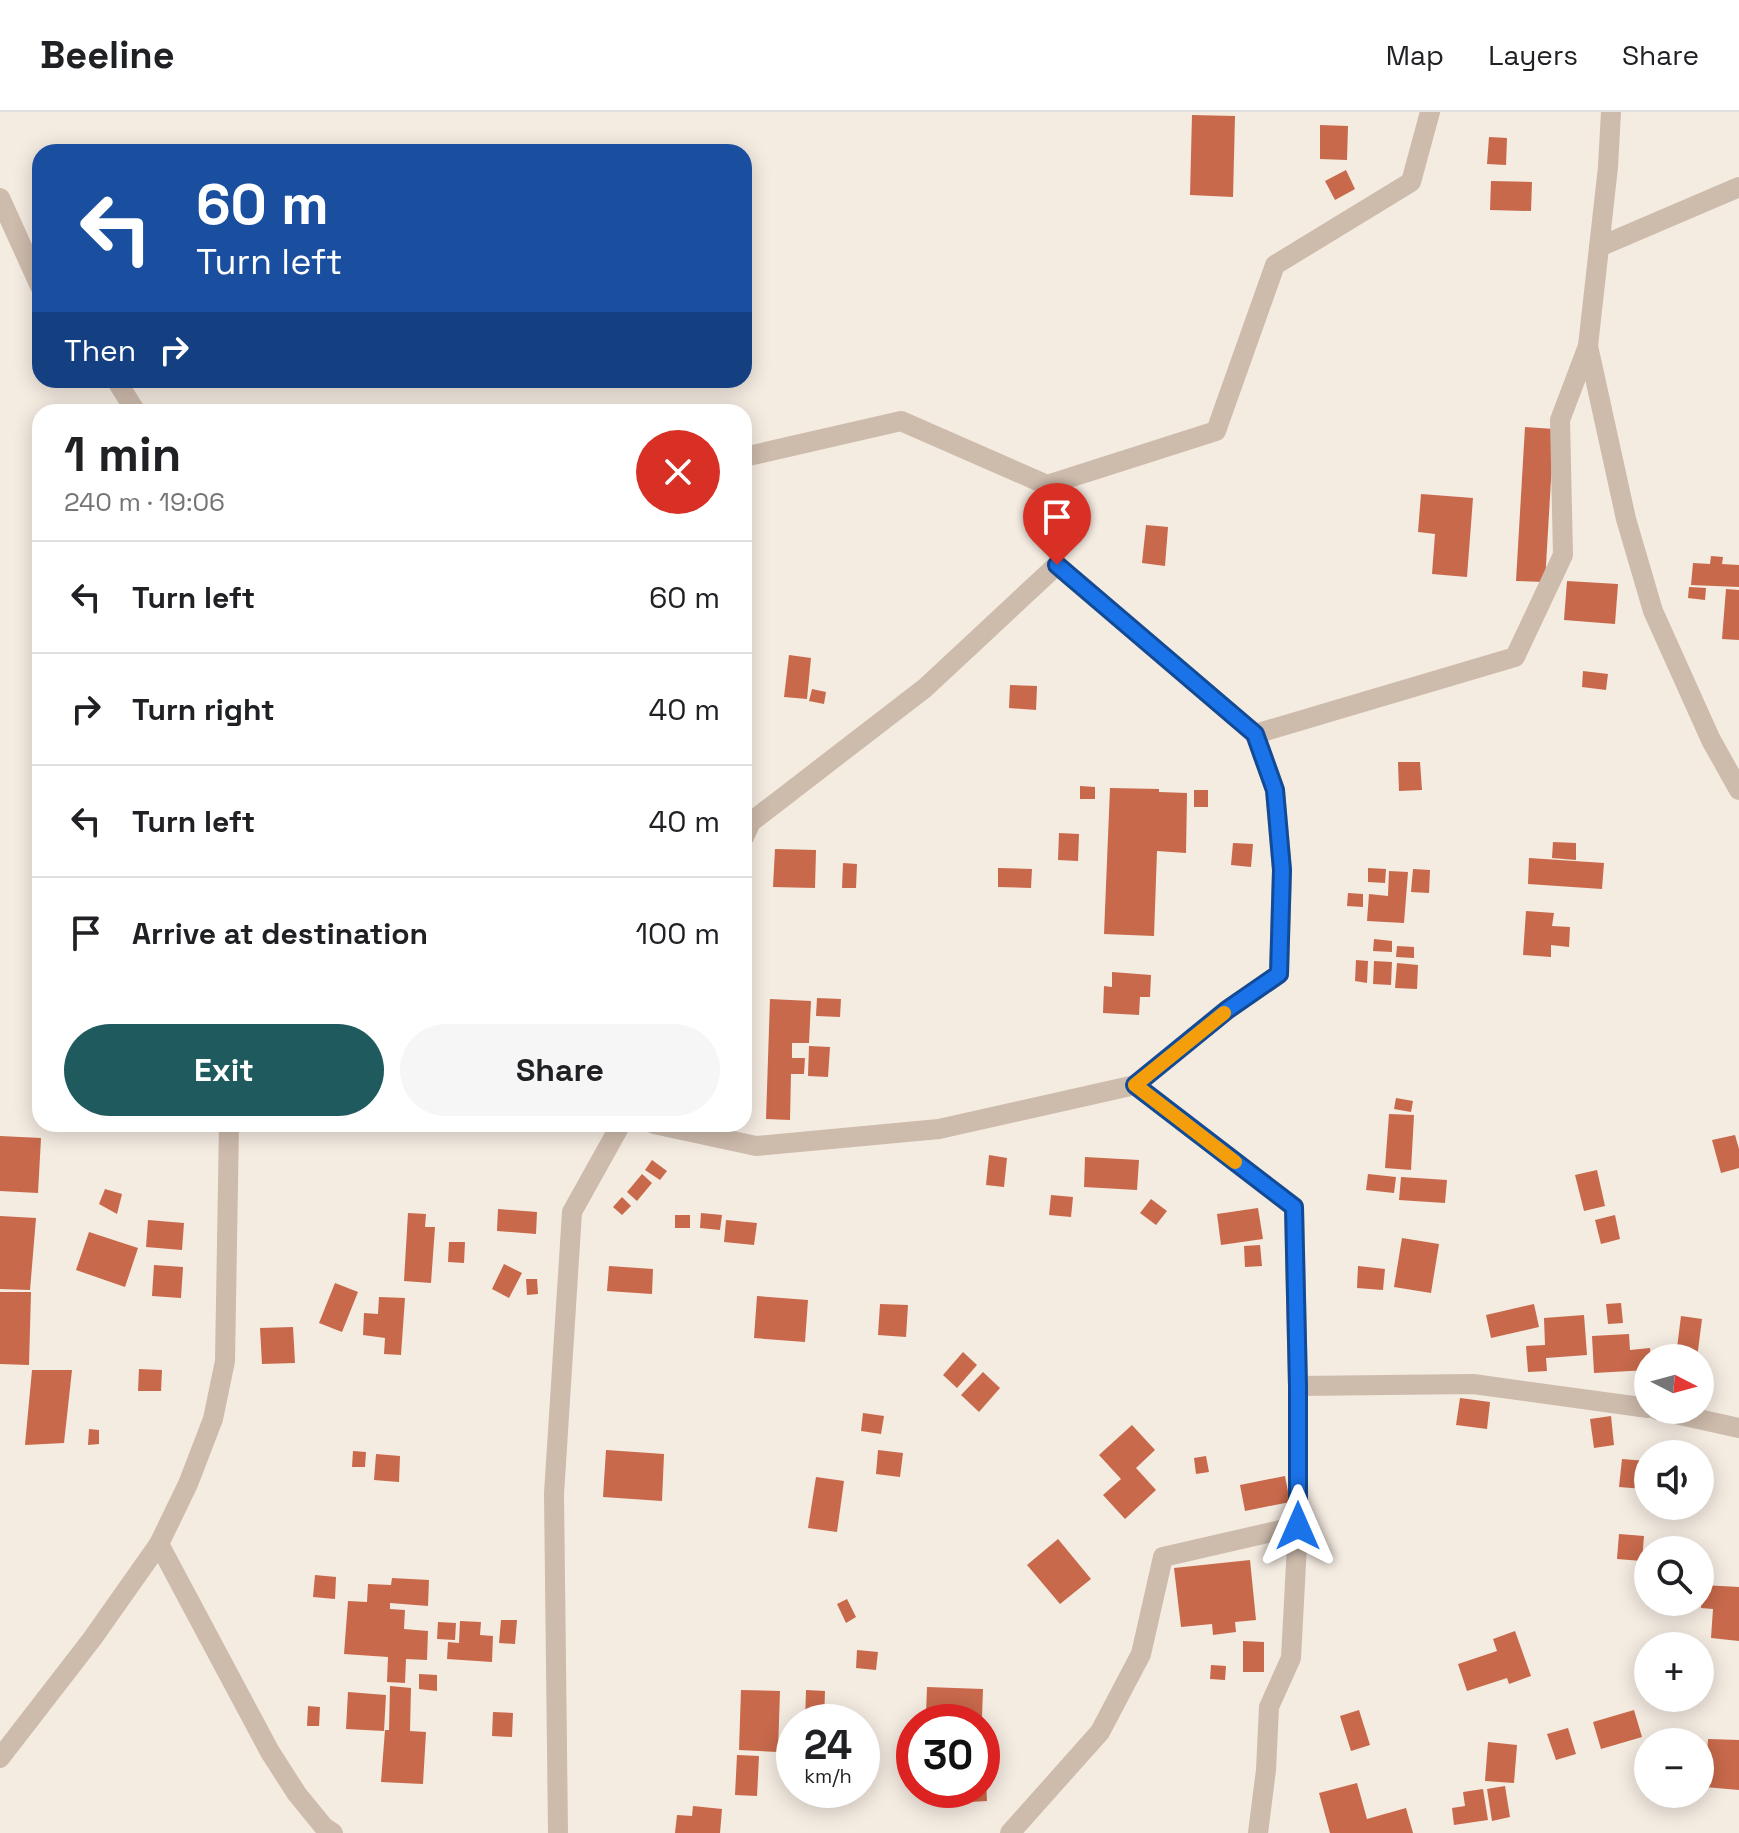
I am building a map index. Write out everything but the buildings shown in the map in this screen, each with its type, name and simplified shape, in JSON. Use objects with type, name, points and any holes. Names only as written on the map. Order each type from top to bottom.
[{"type":"street","points":[[752,455],[901,421],[1047,485],[1216,431],[1275,265],[1411,182],[1430,112]]},
{"type":"street","points":[[1255,734],[1515,657],[1563,555],[1560,420],[1588,346],[1611,112]]},
{"type":"street","points":[[1599,247],[1739,187]]},
{"type":"street","points":[[0,198],[32,268]]},
{"type":"street","points":[[1588,346],[1626,519],[1653,611],[1711,740],[1739,790]]},
{"type":"street","points":[[691,1132],[756,1146],[939,1129],[1135,1085],[1227,1010],[1279,974],[1282,870],[1275,790],[1255,734],[1057,565],[925,688],[752,821]]},
{"type":"street","points":[[1135,1085],[1294,1207],[1298,1526],[1291,1658],[1269,1707],[1266,1770],[1258,1833]]},
{"type":"street","points":[[0,1758],[92,1639],[159,1544],[188,1484],[213,1419],[225,1361],[229,1132]]},
{"type":"street","points":[[558,1833],[554,1494],[572,1212],[617,1132]]},
{"type":"street","points":[[1298,1386],[1473,1384],[1634,1406]]},
{"type":"street","points":[[1714,1423],[1739,1428]]},
{"type":"street","points":[[1010,1833],[1100,1732],[1141,1654],[1163,1557],[1298,1526]]},
{"type":"street","points":[[159,1544],[270,1752],[297,1794],[324,1827],[333,1833]]},
{"type":"slow traffic","points":[[1224,1013],[1135,1085],[1235,1162]]},
{"type":"route","points":[[1057,565],[1255,734],[1275,790],[1282,870],[1279,974],[1227,1010],[1135,1085],[1294,1207],[1298,1526]]}]
